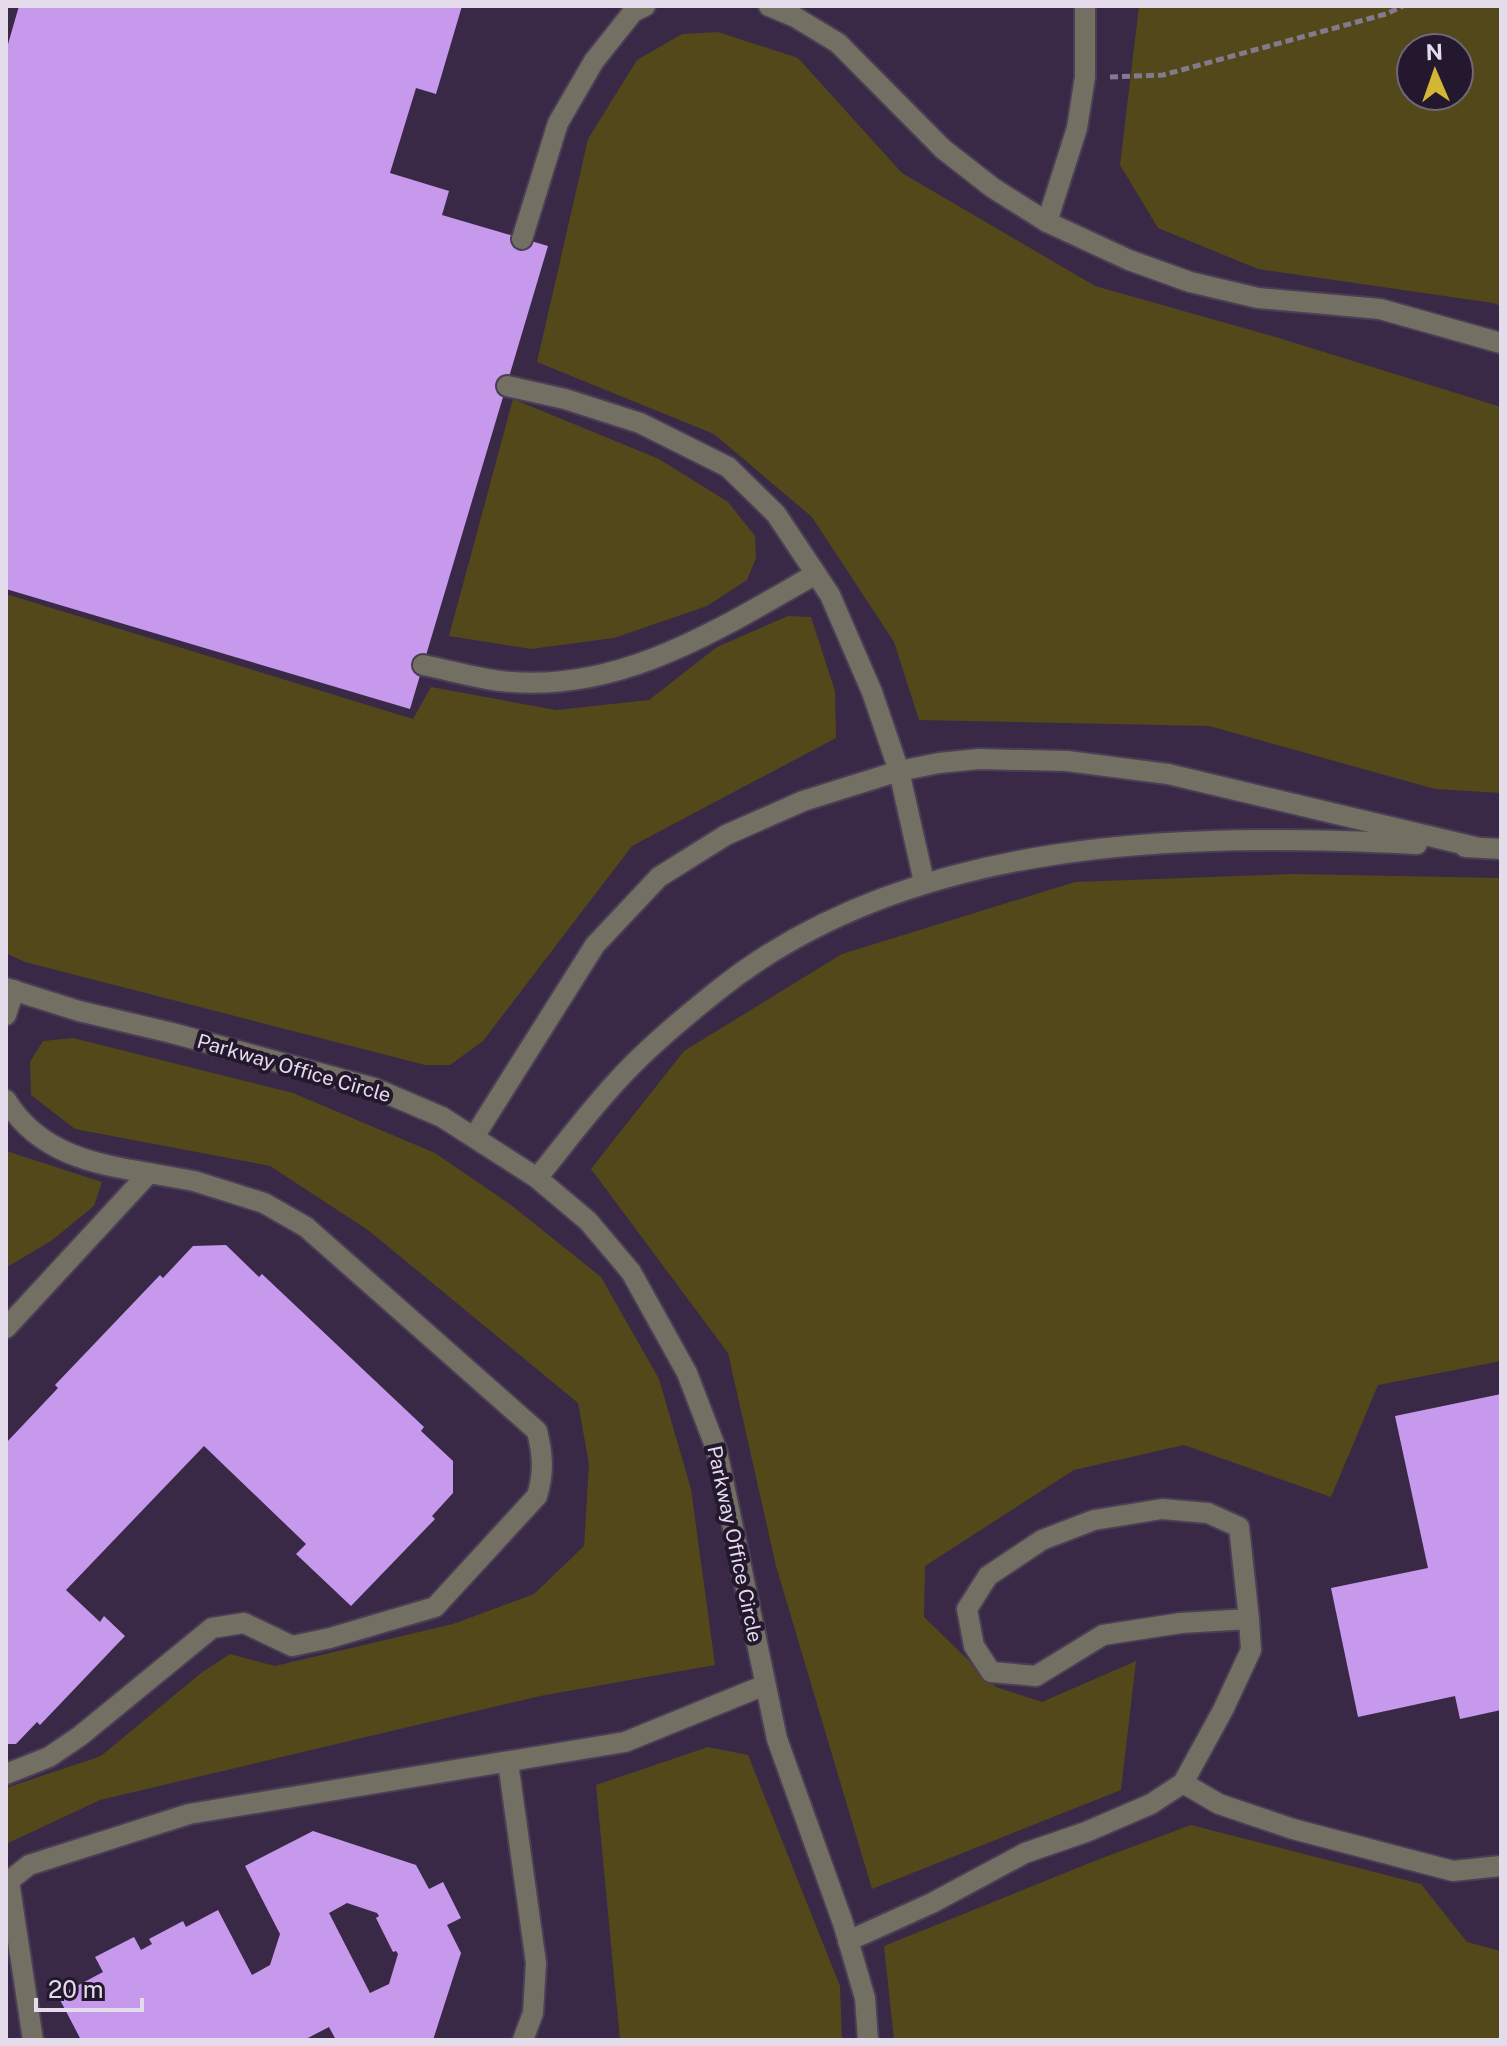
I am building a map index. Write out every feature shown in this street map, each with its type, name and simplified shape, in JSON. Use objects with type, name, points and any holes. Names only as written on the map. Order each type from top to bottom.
[{"type":"street","points":[[769,6],[795,17],[838,43],[943,149],[993,188],[1047,222],[1129,260],[1190,282],[1258,298],[1380,309],[1501,343]]},
{"type":"street","points":[[1047,222],[1077,128],[1085,77],[1085,6]]},
{"type":"street","points":[[522,239],[558,123],[594,61],[634,8]]},
{"type":"street","points":[[507,386],[565,399],[640,423],[728,467],[776,514],[830,595],[872,692],[899,771],[924,882]]},
{"type":"street","points":[[423,665],[501,681],[558,682],[602,675],[663,656],[711,634],[816,574]]},
{"type":"street","points":[[474,1137],[595,945],[659,877],[726,835],[791,807],[899,771],[979,759],[1067,761],[1168,774],[1475,847]]},
{"type":"street","points":[[537,1178],[619,1078],[719,989],[772,953],[835,918],[924,882],[1090,849],[1334,840],[1501,849]]},
{"type":"street","points":[[6,1015],[10,989]]},
{"type":"street","name":"Parkway Office Circle","points":[[10,989],[79,1011],[374,1088],[442,1117],[537,1178],[588,1221],[631,1272],[687,1373],[717,1451],[777,1739],[848,1941],[865,1998],[868,2040]]},
{"type":"street","points":[[6,1100],[15,1116],[39,1137],[94,1165],[194,1181],[264,1203],[306,1227],[537,1431],[543,1453],[544,1475],[537,1496],[435,1607],[292,1646],[244,1623],[212,1628],[80,1736],[49,1757],[6,1774]]},
{"type":"street","points":[[8,1324],[149,1173]]},
{"type":"street","points":[[848,1941],[932,1903],[1025,1853],[1086,1832],[1151,1804],[1183,1783],[1251,1650],[1249,1619],[1239,1527],[1208,1513],[1162,1509],[1094,1520],[1042,1540],[988,1576],[967,1609],[974,1646],[991,1672],[1036,1676],[1103,1635],[1181,1623],[1249,1619]]},
{"type":"street","points":[[33,2040],[9,1881],[29,1865],[189,1814],[625,1742],[765,1685]]},
{"type":"street","points":[[508,1762],[536,1963],[533,2013],[523,2040]]},
{"type":"street","points":[[1183,1783],[1219,1804],[1293,1829],[1453,1871],[1501,1866]]},
{"type":"path","points":[[1085,77],[1163,75],[1386,14],[1403,6]]},
{"type":"shaded area","points":[[6,6],[1501,6],[1501,2040],[6,2040]]},
{"type":"shaded area","points":[[1139,6],[1501,6],[1501,306],[1258,269],[1158,228],[1120,165]]},
{"type":"shaded area","points":[[718,32],[798,58],[902,173],[1095,286],[1279,338],[1501,407],[1501,793],[1435,789],[1209,726],[919,720],[894,642],[812,517],[714,434],[537,362],[588,139],[637,60],[682,34]]},
{"type":"shaded area","points":[[513,399],[659,459],[728,502],[755,536],[756,558],[747,580],[707,606],[614,638],[531,649],[449,636]]},
{"type":"shaded area","points":[[6,594],[413,719],[431,687],[556,710],[649,700],[717,647],[788,616],[811,617],[835,691],[836,738],[632,846],[483,1041],[450,1065],[425,1065],[25,962],[6,953]]},
{"type":"shaded area","points":[[1293,874],[1501,878],[1501,1361],[1378,1385],[1331,1497],[1184,1445],[1074,1470],[925,1566],[924,1617],[996,1687],[1042,1702],[1136,1661],[1121,1790],[872,1889],[776,1566],[728,1353],[591,1169],[684,1051],[842,954],[1075,882]]},
{"type":"shaded area","points":[[73,1038],[293,1093],[435,1153],[511,1205],[601,1277],[659,1379],[691,1489],[715,1665],[540,1696],[100,1800],[6,1844],[6,1788],[101,1756],[201,1673],[230,1654],[275,1666],[453,1624],[534,1594],[584,1546],[589,1464],[578,1403],[368,1230],[270,1166],[75,1129],[31,1095],[30,1062],[43,1041]]},
{"type":"shaded area","points":[[6,1151],[102,1182],[94,1206],[51,1241],[7,1267]]},
{"type":"shaded area","points":[[708,1747],[748,1755],[840,1986],[842,2040],[620,2040],[596,1785]]},
{"type":"shaded area","points":[[1191,1825],[1421,1884],[1467,1942],[1501,1951],[1501,2040],[894,2040],[884,1946]]},
{"type":"building","points":[[19,6],[462,6],[436,94],[416,88],[390,173],[449,191],[442,215],[548,246],[410,709],[6,589],[6,51]]},
{"type":"building","points":[[226,1245],[259,1277],[262,1274],[424,1427],[421,1431],[453,1461],[453,1493],[432,1516],[435,1519],[351,1606],[296,1554],[306,1544],[204,1446],[66,1590],[100,1622],[104,1616],[125,1636],[40,1725],[37,1722],[16,1744],[6,1744],[6,1443],[58,1388],[55,1385],[160,1275],[163,1278],[193,1246]]},
{"type":"building","points":[[1501,1394],[1501,1710],[1460,1719],[1455,1696],[1358,1717],[1331,1588],[1428,1568],[1395,1416]]},
{"type":"building","points":[[313,1831],[416,1865],[429,1889],[443,1882],[461,1918],[447,1925],[461,1953],[433,2040],[336,2040],[329,2027],[304,2040],[81,2040],[58,1996],[103,1972],[95,1957],[134,1937],[141,1950],[152,1944],[149,1939],[183,1921],[186,1927],[218,1910],[252,1975],[270,1965],[280,1934],[245,1866]],"holes":[[[347,1903],[379,1916],[376,1918],[393,1952],[398,1954],[389,1984],[370,1993],[329,1913]]]}]
